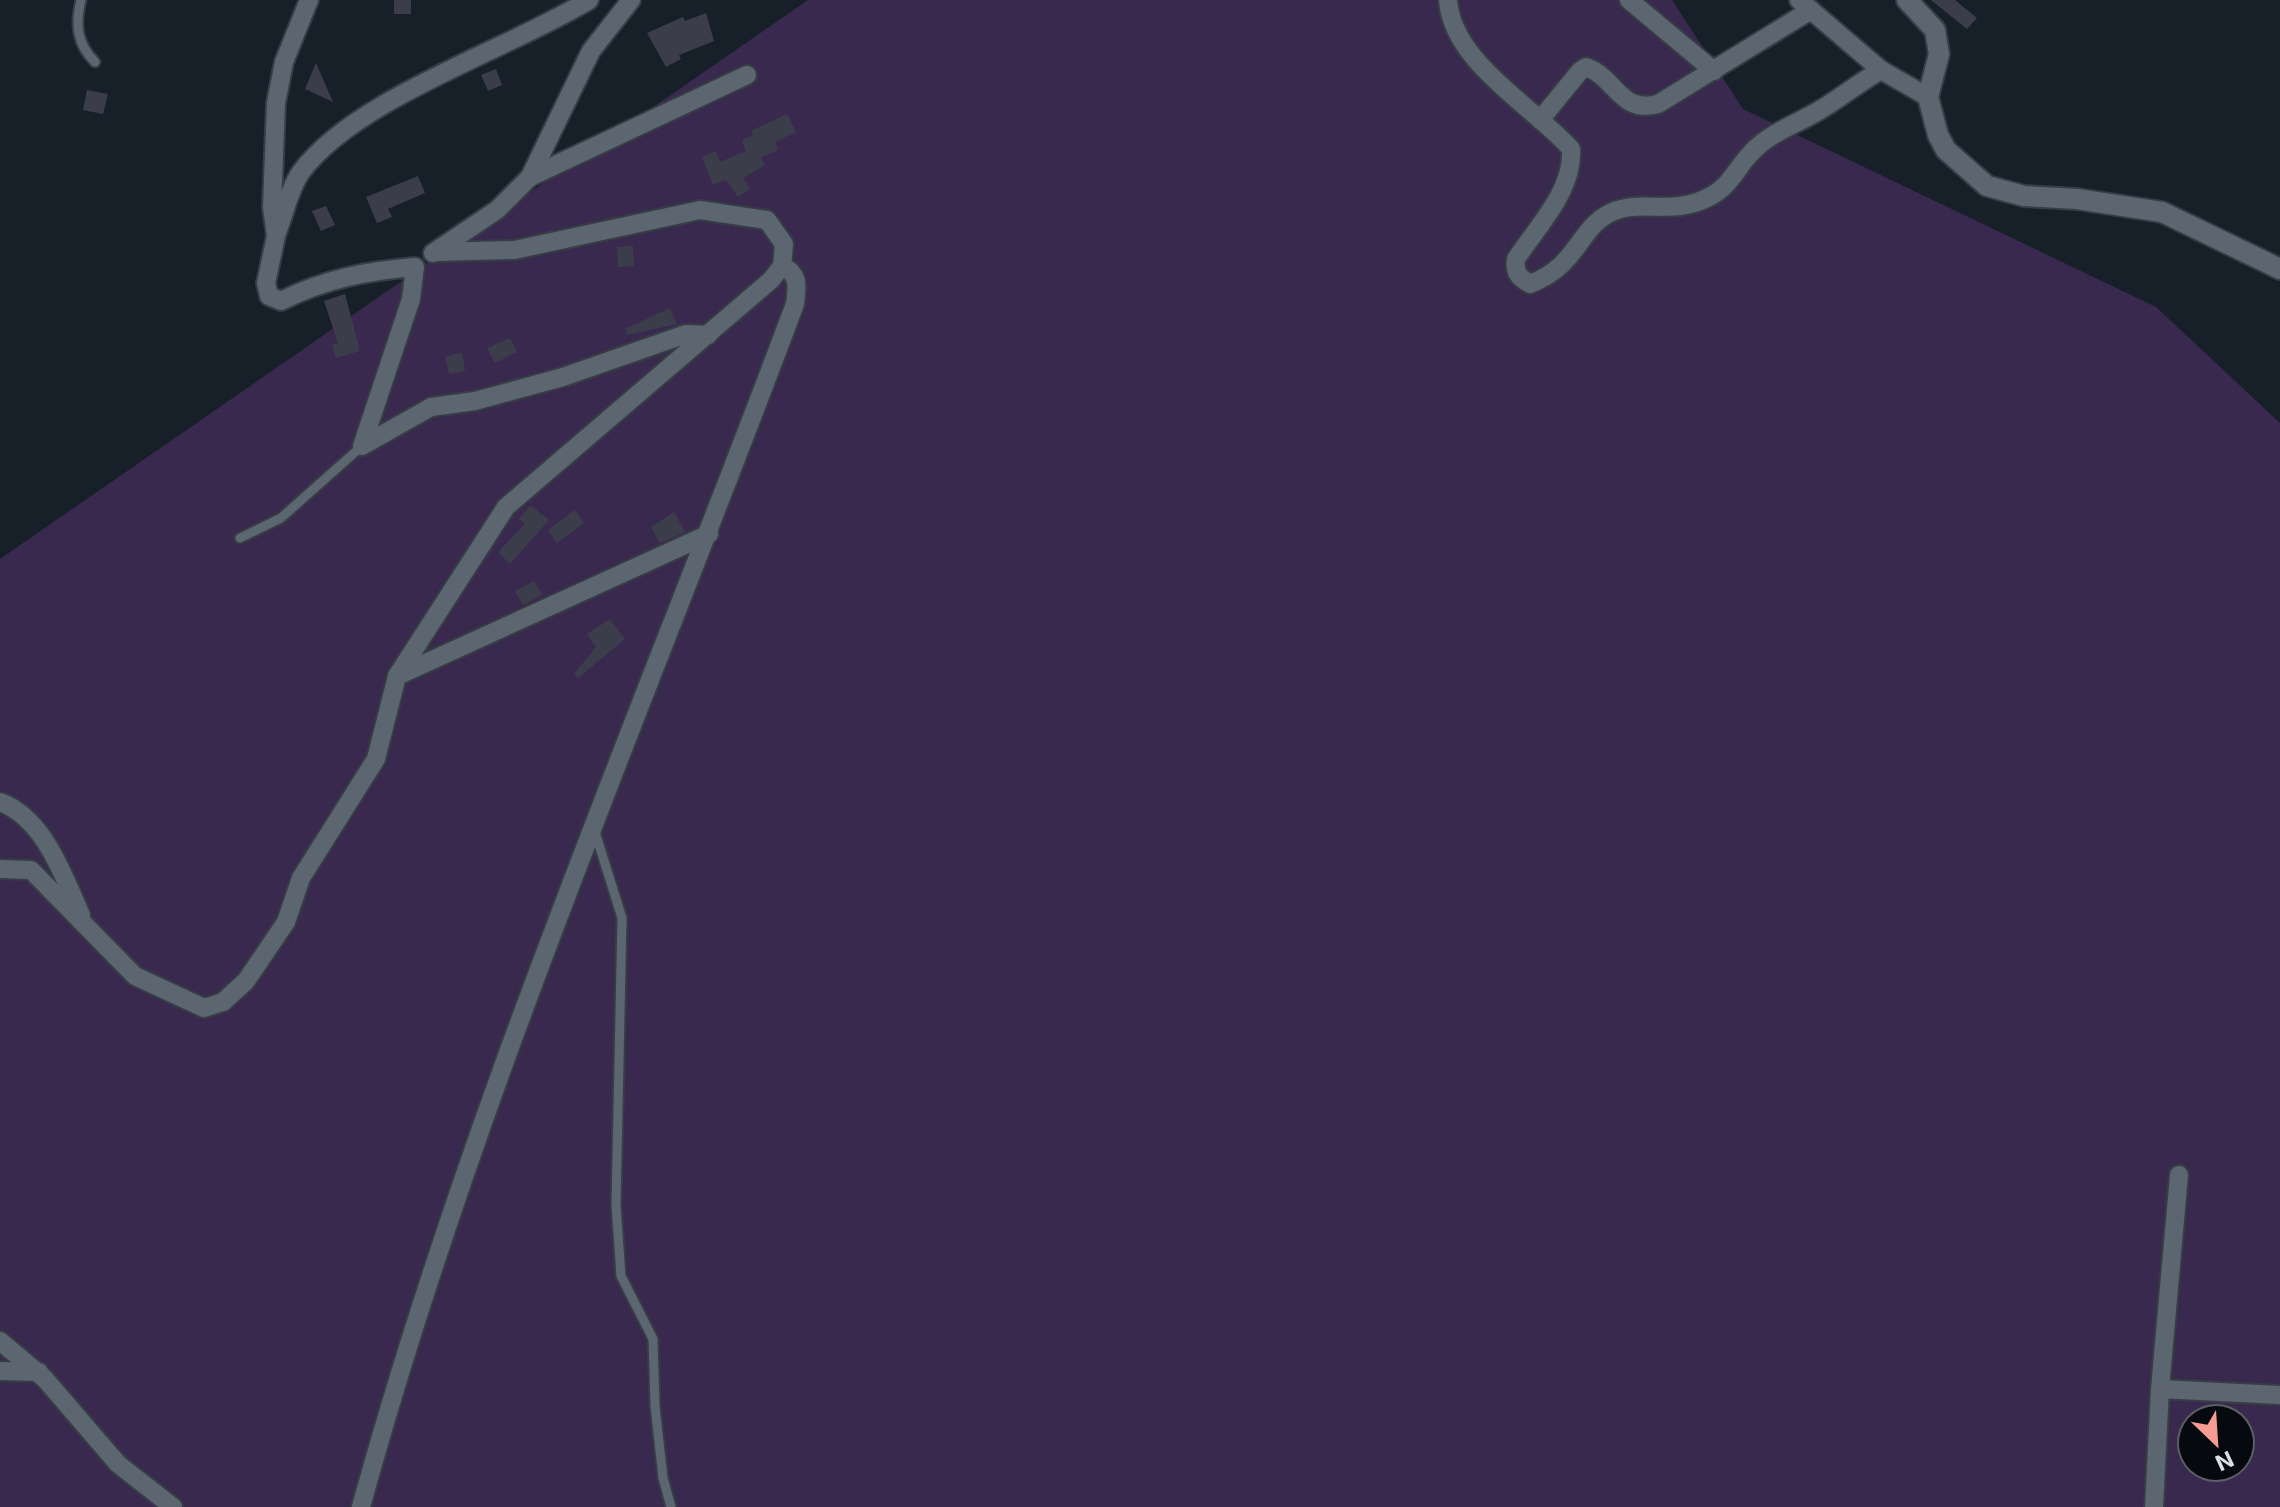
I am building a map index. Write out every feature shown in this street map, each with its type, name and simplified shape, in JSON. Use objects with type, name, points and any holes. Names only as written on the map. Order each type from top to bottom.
[{"type":"main road","points":[[1907,0],[1935,30],[1939,54],[1928,97],[1946,150],[1987,186],[2024,196],[2077,199],[2162,212],[2280,269]]},
{"type":"street","points":[[276,236],[272,207],[276,103],[284,62],[309,0]]},
{"type":"street","points":[[589,0],[556,20],[415,89],[340,133],[300,174],[276,236],[266,283],[269,296],[281,301],[314,285],[362,271],[415,267],[497,210],[530,177],[591,51],[631,0]]},
{"type":"street","points":[[1448,0],[1449,17],[1459,38],[1517,101],[1571,149],[1572,163],[1567,183],[1516,259],[1514,269],[1519,278],[1530,284],[1551,276],[1611,213],[1628,208],[1685,208],[1713,195],[1733,179],[1752,152],[1790,124],[1819,111],[1881,70]]},
{"type":"street","points":[[1635,1],[1714,71]]},
{"type":"street","points":[[1540,120],[1586,67],[1632,105],[1643,108],[1658,104],[1714,71],[1805,5],[1881,70],[1928,97]]},
{"type":"street","points":[[530,177],[747,75]]},
{"type":"street","points":[[0,869],[31,870],[135,976],[204,1008],[223,1002],[246,981],[286,922],[301,878],[376,759],[397,676],[506,507],[771,280],[782,266],[784,244],[767,220],[700,210],[514,250],[435,252]]},
{"type":"street","points":[[361,1507],[441,1247],[536,978],[795,304],[798,283],[791,270],[782,266]]},
{"type":"street","points":[[362,446],[411,299],[415,267]]},
{"type":"street","points":[[362,446],[431,407],[475,401],[563,377],[686,334],[708,335]]},
{"type":"street","points":[[397,676],[709,534]]},
{"type":"street","points":[[0,802],[18,809],[52,853],[87,928]]},
{"type":"street","points":[[2154,1507],[2160,1389],[2179,1175]]},
{"type":"street","points":[[0,1341],[39,1372],[118,1464],[173,1507]]},
{"type":"street","points":[[0,1371],[39,1372]]},
{"type":"street","points":[[2160,1389],[2280,1395]]},
{"type":"lane","points":[[81,0],[77,30],[86,53],[95,62]]},
{"type":"lane","points":[[240,538],[281,518],[362,446]]},
{"type":"lane","points":[[594,828],[622,918],[616,1205],[621,1276],[653,1339],[655,1406],[663,1478],[671,1507]]},
{"type":"shaded area","points":[[808,0],[1672,0],[1743,109],[2156,307],[2280,423],[2280,1507],[0,1507],[0,559]]},
{"type":"building","points":[[394,0],[411,0],[411,14],[394,14]]},
{"type":"building","points":[[1931,0],[1955,0],[1977,18],[1967,29]]},
{"type":"building","points":[[706,13],[714,41],[679,55],[681,59],[666,67],[647,33],[683,17],[685,21]]},
{"type":"building","points":[[316,63],[333,102],[305,89]]},
{"type":"building","points":[[496,69],[502,85],[488,91],[481,75]]},
{"type":"building","points":[[87,90],[108,94],[103,114],[83,110]]},
{"type":"building","points":[[787,114],[796,132],[775,142],[778,150],[761,158],[765,165],[743,178],[750,189],[738,197],[726,180],[713,185],[702,157],[716,151],[720,162],[746,151],[742,140],[753,135],[751,131]]},
{"type":"building","points":[[418,176],[425,193],[388,209],[392,217],[377,223],[366,197]]},
{"type":"building","points":[[326,206],[335,225],[321,231],[312,211]]},
{"type":"building","points":[[633,246],[634,266],[618,267],[617,247]]},
{"type":"building","points":[[345,294],[360,351],[336,358],[332,345],[338,343],[324,301]]},
{"type":"building","points":[[670,308],[677,324],[627,335],[625,329]]},
{"type":"building","points":[[510,338],[517,352],[495,363],[487,348]]},
{"type":"building","points":[[462,352],[465,371],[449,374],[445,357]]},
{"type":"building","points":[[530,505],[549,520],[510,564],[498,552],[525,524],[519,519]]},
{"type":"building","points":[[575,510],[584,523],[557,543],[548,530]]},
{"type":"building","points":[[674,512],[685,532],[660,543],[651,527]]},
{"type":"building","points":[[534,581],[542,595],[523,605],[515,591]]},
{"type":"building","points":[[610,619],[625,639],[578,678],[574,674],[596,647],[587,634]]}]
